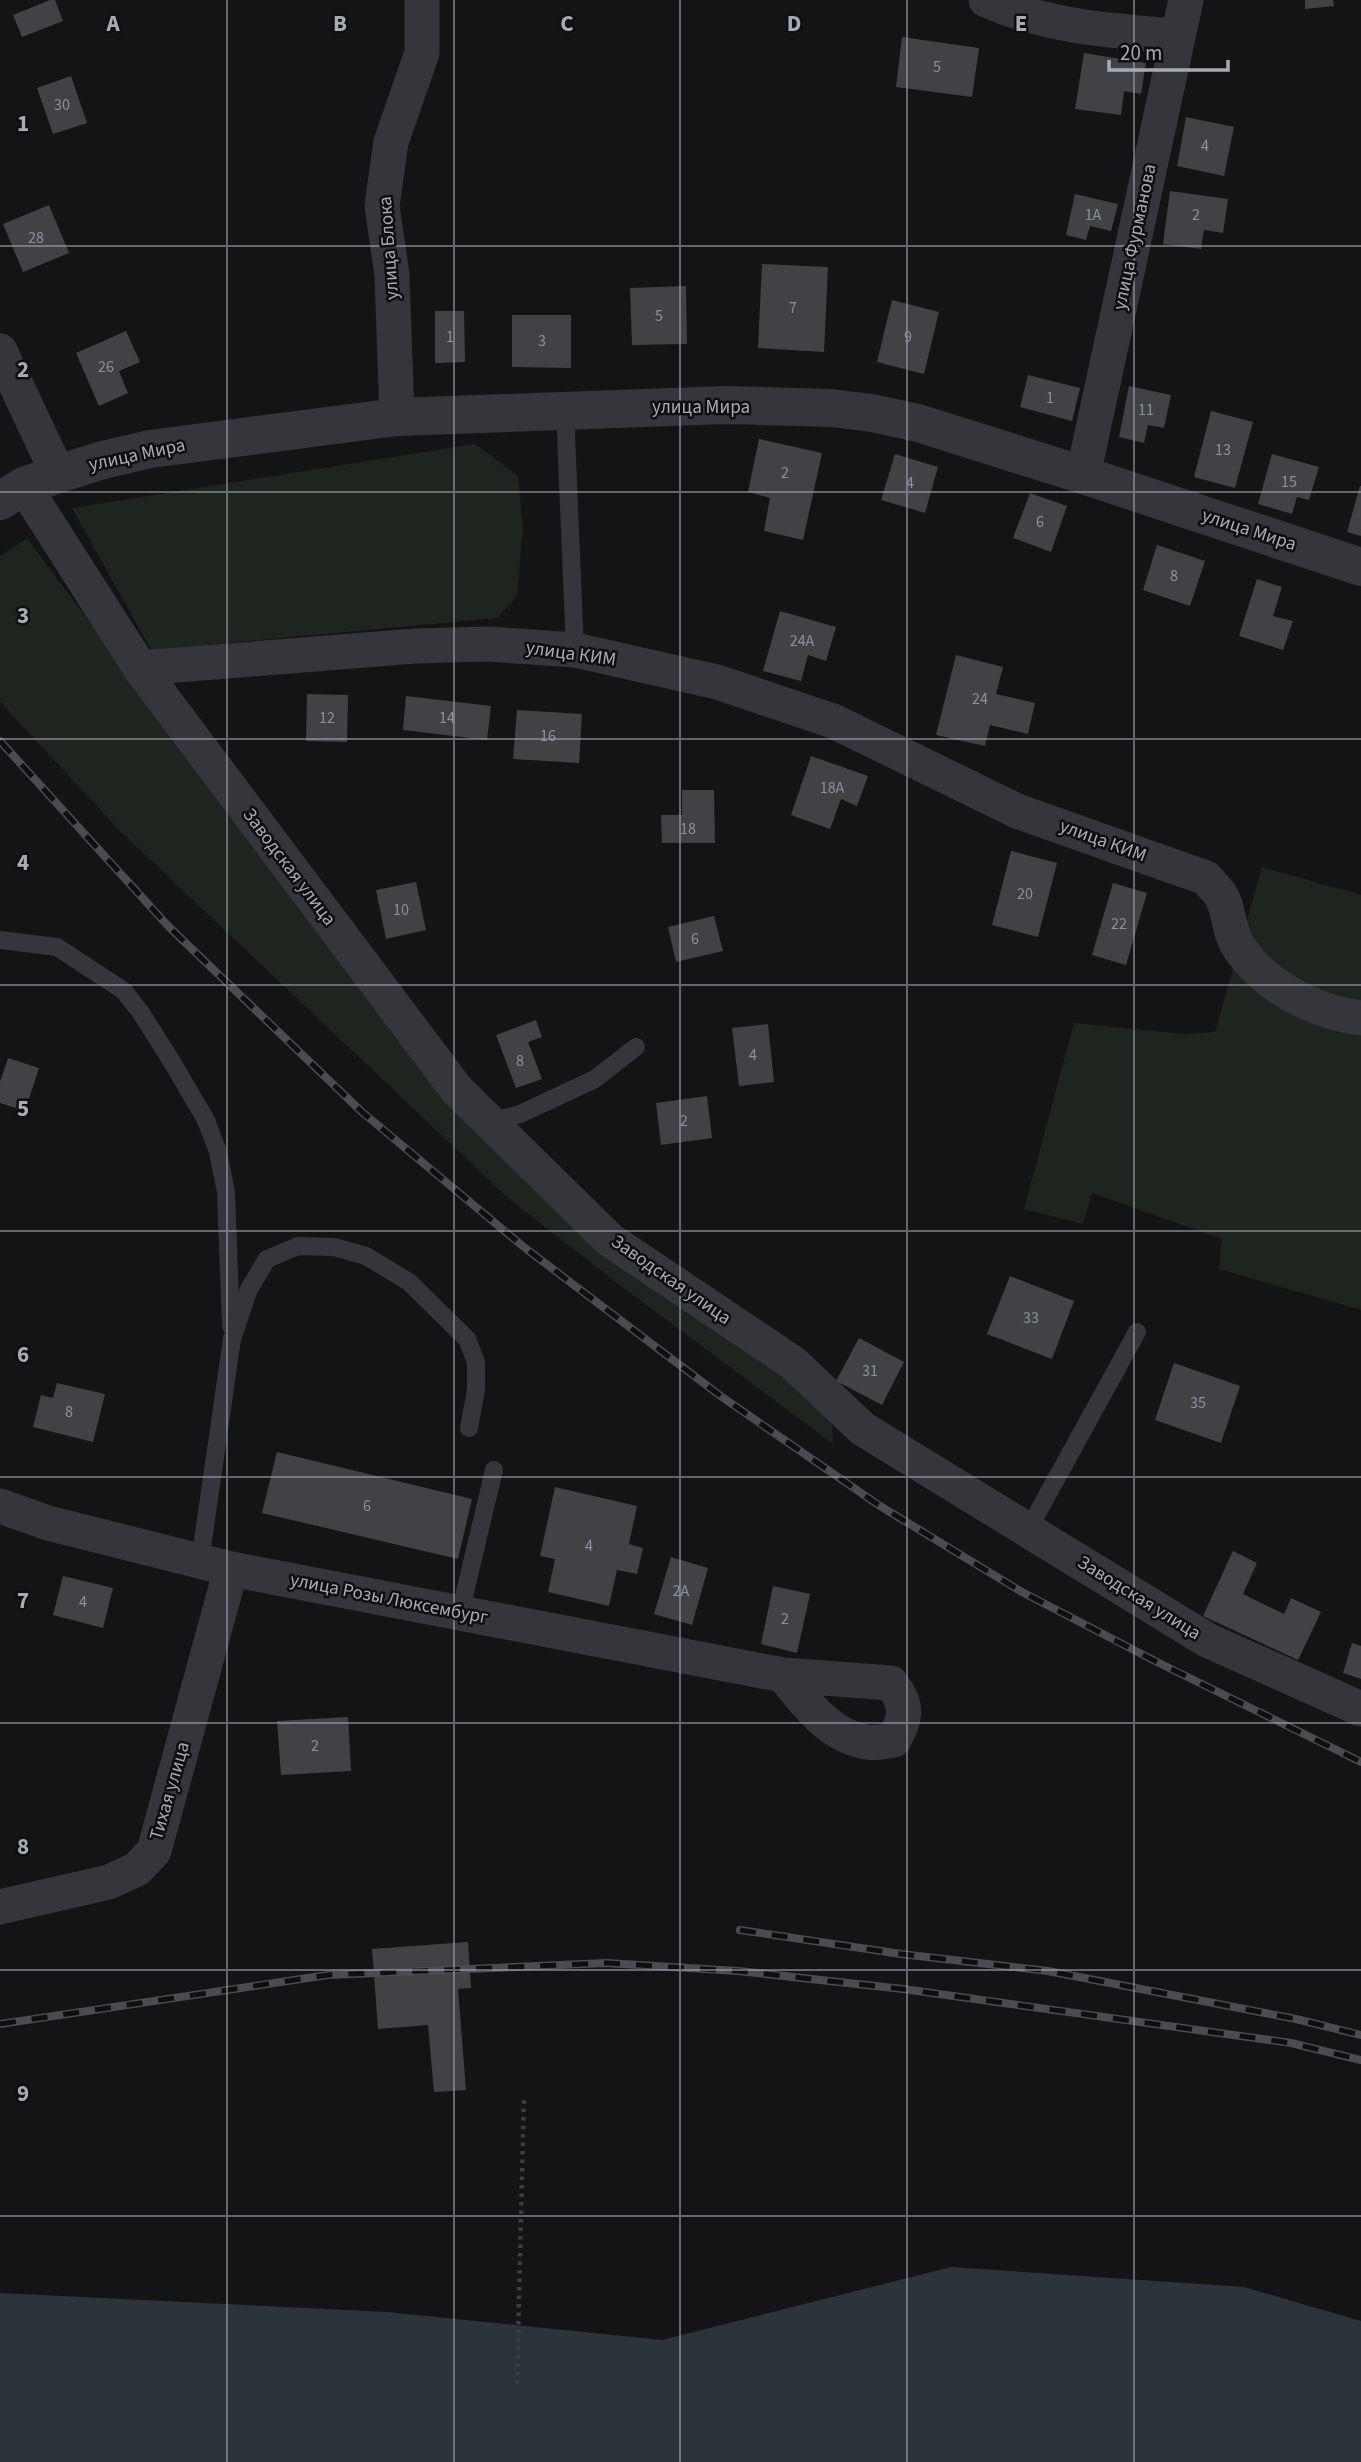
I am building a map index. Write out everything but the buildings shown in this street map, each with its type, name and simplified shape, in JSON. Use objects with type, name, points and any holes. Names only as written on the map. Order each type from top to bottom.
[{"type":"street","name":"улица Блока","points":[[397,417],[391,275],[382,206],[391,142],[422,54],[422,0]]},
{"type":"street","points":[[986,0],[1056,23],[1100,30],[1178,36]]},
{"type":"street","name":"улица Фурманова","points":[[1083,475],[1186,0]]},
{"type":"street","points":[[0,351],[27,487],[140,668]]},
{"type":"street","name":"улица Мира","points":[[27,487],[103,460],[150,449],[397,417],[725,405],[831,408],[918,423],[1361,567]]},
{"type":"street","name":"улица КИМ","points":[[140,668],[415,646],[488,644],[575,650],[716,682],[833,721],[1017,811],[1206,878],[1221,896],[1236,944],[1256,967],[1281,989],[1320,1008],[1361,1018]]},
{"type":"street","name":"Заводская улица","points":[[140,668],[457,1090],[610,1240],[793,1363],[863,1429],[1207,1640],[1361,1709]]},
{"type":"street","name":"улица Розы Люксембург","points":[[0,1506],[48,1523],[216,1565],[783,1675]]},
{"type":"street","name":"Тихая улица","points":[[0,1907],[109,1882],[137,1868],[154,1850],[216,1565]]},
{"type":"lane","points":[[565,410],[575,650]]},
{"type":"lane","points":[[0,940],[57,947],[124,990],[206,1120],[218,1152],[226,1192],[232,1339],[216,1565]]},
{"type":"lane","points":[[490,1122],[520,1114],[595,1079],[636,1047]]},
{"type":"lane","points":[[232,1339],[249,1289],[267,1259],[298,1246],[334,1247],[366,1256],[409,1282],[467,1339],[475,1362],[476,1376],[469,1428]]},
{"type":"lane","points":[[1028,1530],[1137,1332]]},
{"type":"lane","points":[[460,1612],[494,1470]]},
{"type":"path","points":[[517,2384],[524,2096]]},
{"type":"shaded area","points":[[475,444],[518,476],[523,527],[517,596],[497,618],[151,650],[72,508]]},
{"type":"shaded area","points":[[27,538],[188,754],[469,1114],[800,1383],[832,1420],[833,1444],[509,1199],[121,832],[0,702],[0,556]]},
{"type":"shaded area","points":[[1262,867],[1361,895],[1361,1310],[1219,1269],[1222,1239],[1092,1193],[1083,1224],[1024,1209],[1074,1023],[1184,1034],[1215,1032]]},
{"type":"shaded area","points":[[951,2267],[1244,2287],[1361,2321],[1361,2462],[0,2462],[0,2293],[387,2312],[662,2340]]},
{"type":"railway","points":[[0,741],[169,927],[362,1112],[525,1248],[722,1397],[880,1506],[1022,1592],[1361,1762]]},
{"type":"railway","points":[[740,1930],[901,1954],[1048,1971],[1296,2019],[1361,2035]]},
{"type":"railway","points":[[0,2024],[328,1975],[606,1963],[738,1971],[903,1989],[1291,2043],[1361,2060]]}]
